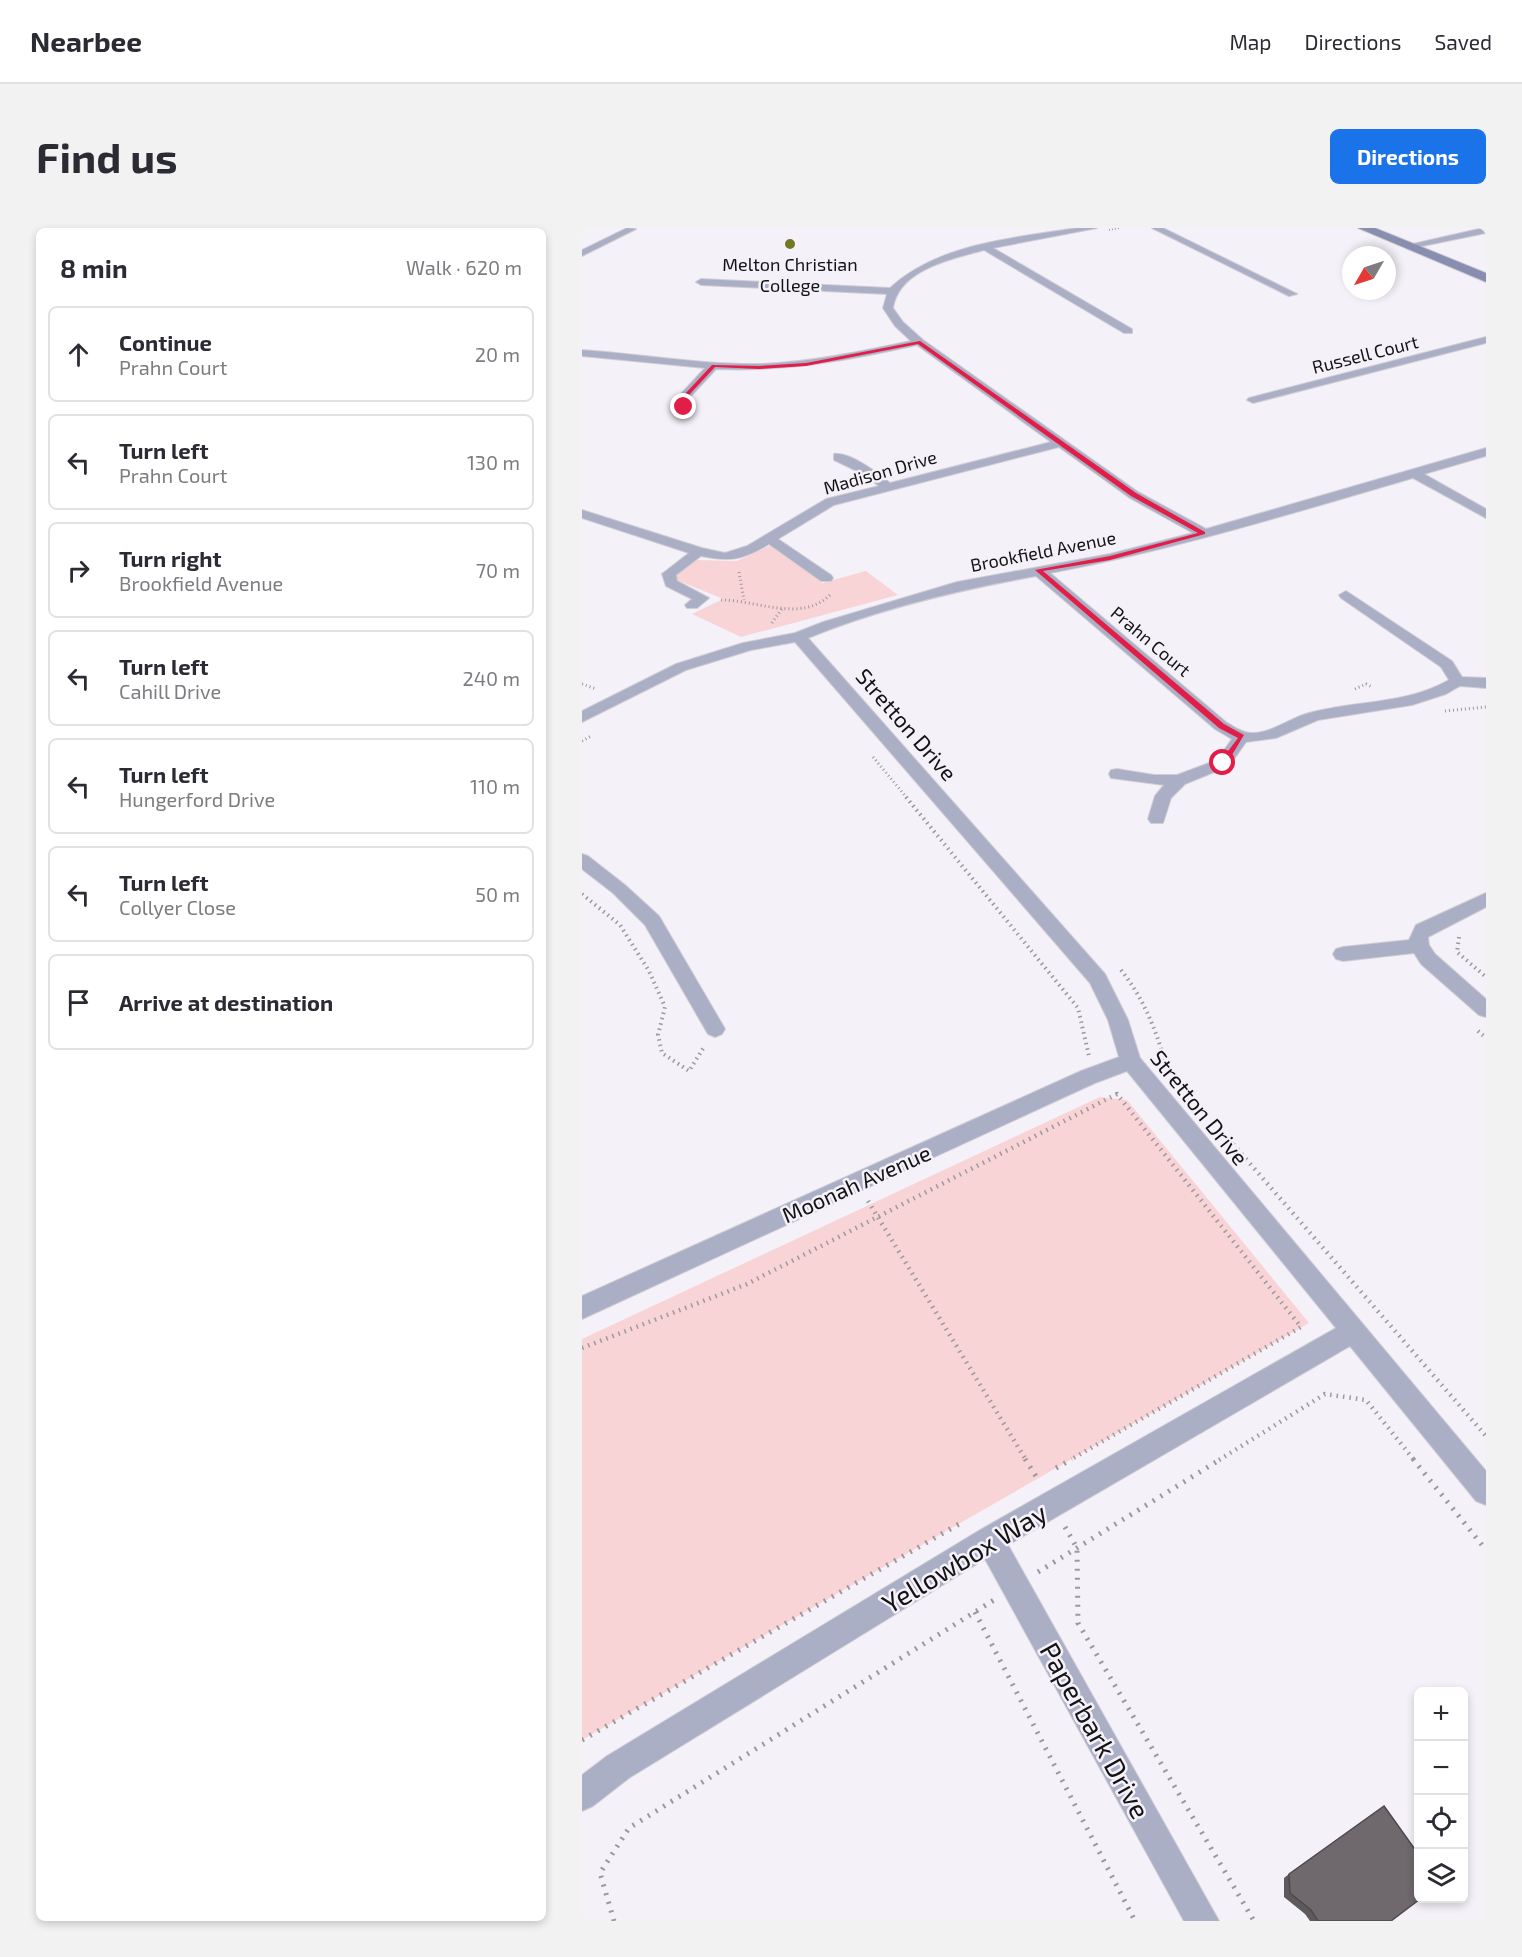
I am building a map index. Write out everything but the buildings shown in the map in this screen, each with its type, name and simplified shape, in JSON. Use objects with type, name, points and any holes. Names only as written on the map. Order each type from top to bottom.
[{"type":"street","points":[[1093,228],[987,248],[934,263],[912,273],[892,291],[888,308],[899,324],[919,342],[1060,443],[1134,495],[1203,533]]},
{"type":"street","points":[[1156,228],[1292,294]]},
{"type":"street","points":[[1364,228],[1486,278]]},
{"type":"street","points":[[582,253],[632,229]]},
{"type":"street","points":[[1408,246],[1486,230]]},
{"type":"street","points":[[987,248],[1128,331]]},
{"type":"street","points":[[701,282],[892,291]]},
{"type":"street","name":"Russell Court","points":[[1253,399],[1486,339]]},
{"type":"street","points":[[582,353],[713,366],[759,367],[806,365],[919,342]]},
{"type":"street","points":[[684,407],[685,396],[713,366]]},
{"type":"street","name":"Madison Drive","points":[[582,514],[699,552],[726,556],[752,549],[831,502],[1060,443]]},
{"type":"street","name":"Brookfield Avenue","points":[[582,717],[681,667],[748,646],[799,637],[828,625],[957,586],[1110,558],[1243,524],[1486,452]]},
{"type":"street","points":[[838,457],[867,471],[888,487]]},
{"type":"street","points":[[1415,474],[1486,514]]},
{"type":"street","points":[[769,539],[790,551],[826,578]]},
{"type":"street","points":[[692,605],[702,598],[671,584],[669,574],[699,552]]},
{"type":"street","name":"Prahn Court","points":[[1038,570],[1221,726],[1242,737]]},
{"type":"street","points":[[1346,595],[1447,664],[1457,681]]},
{"type":"street","name":"Stretton Drive","points":[[799,637],[1098,979],[1118,1020],[1131,1061],[1486,1492]]},
{"type":"street","points":[[1118,774],[1154,780],[1179,780],[1223,763],[1242,737],[1269,735],[1314,716],[1385,708],[1441,692],[1457,681],[1486,683]]},
{"type":"street","points":[[582,699],[601,706]]},
{"type":"street","points":[[1157,819],[1163,796],[1179,780]]},
{"type":"street","points":[[582,860],[619,889],[652,921],[714,1029]]},
{"type":"street","points":[[1486,899],[1423,930],[1419,937],[1419,946],[1428,958],[1486,1010]]},
{"type":"street","points":[[1343,954],[1419,946]]},
{"type":"street","name":"Moonah Avenue","points":[[582,1308],[1088,1077],[1131,1061]]},
{"type":"street","name":"Yellowbox Way","points":[[582,1795],[618,1767],[990,1540],[1353,1331]]},
{"type":"street","name":"Paperbark Drive","points":[[990,1540],[1202,1921]]},
{"type":"path","points":[[1108,230],[1120,228]]},
{"type":"path","points":[[692,605],[730,599],[798,610],[815,608],[824,604],[832,593],[834,584],[826,578]]},
{"type":"path","points":[[770,629],[783,608]]},
{"type":"path","points":[[1345,693],[1366,684],[1417,713],[1486,707]]},
{"type":"path","points":[[582,741],[591,735]]},
{"type":"path","points":[[870,753],[1078,1008],[1089,1056],[1078,1060]]},
{"type":"path","points":[[582,894],[620,925],[649,971],[665,1007],[658,1035],[662,1053],[689,1071],[714,1029]]},
{"type":"path","points":[[1459,933],[1457,952],[1486,976]]},
{"type":"path","points":[[1117,967],[1133,985],[1154,1022],[1166,1066]]},
{"type":"path","points":[[582,1348],[747,1284],[1117,1094],[1301,1327],[1027,1485]]},
{"type":"path","points":[[1228,1138],[1486,1436]]},
{"type":"path","points":[[856,1183],[1053,1503],[1077,1548],[1078,1623],[1254,1921]]},
{"type":"path","points":[[582,1740],[965,1520]]},
{"type":"path","points":[[975,1612],[1135,1921]]},
{"type":"shaded area","points":[[771,545],[822,583],[866,571],[898,595],[741,637],[692,614],[723,599],[672,578],[697,560],[737,561]]},
{"type":"shaded area","points":[[1100,1097],[1127,1100],[1309,1323],[582,1740],[582,1339]]},
{"type":"place","name":"Melton Christian College","points":[[790,244]]},
{"type":"route","points":[[684,407],[685,396],[713,366],[806,365],[919,342],[1134,495],[1203,533],[1110,558],[1038,570],[1221,726],[1242,737],[1234,751],[1223,763]]}]
